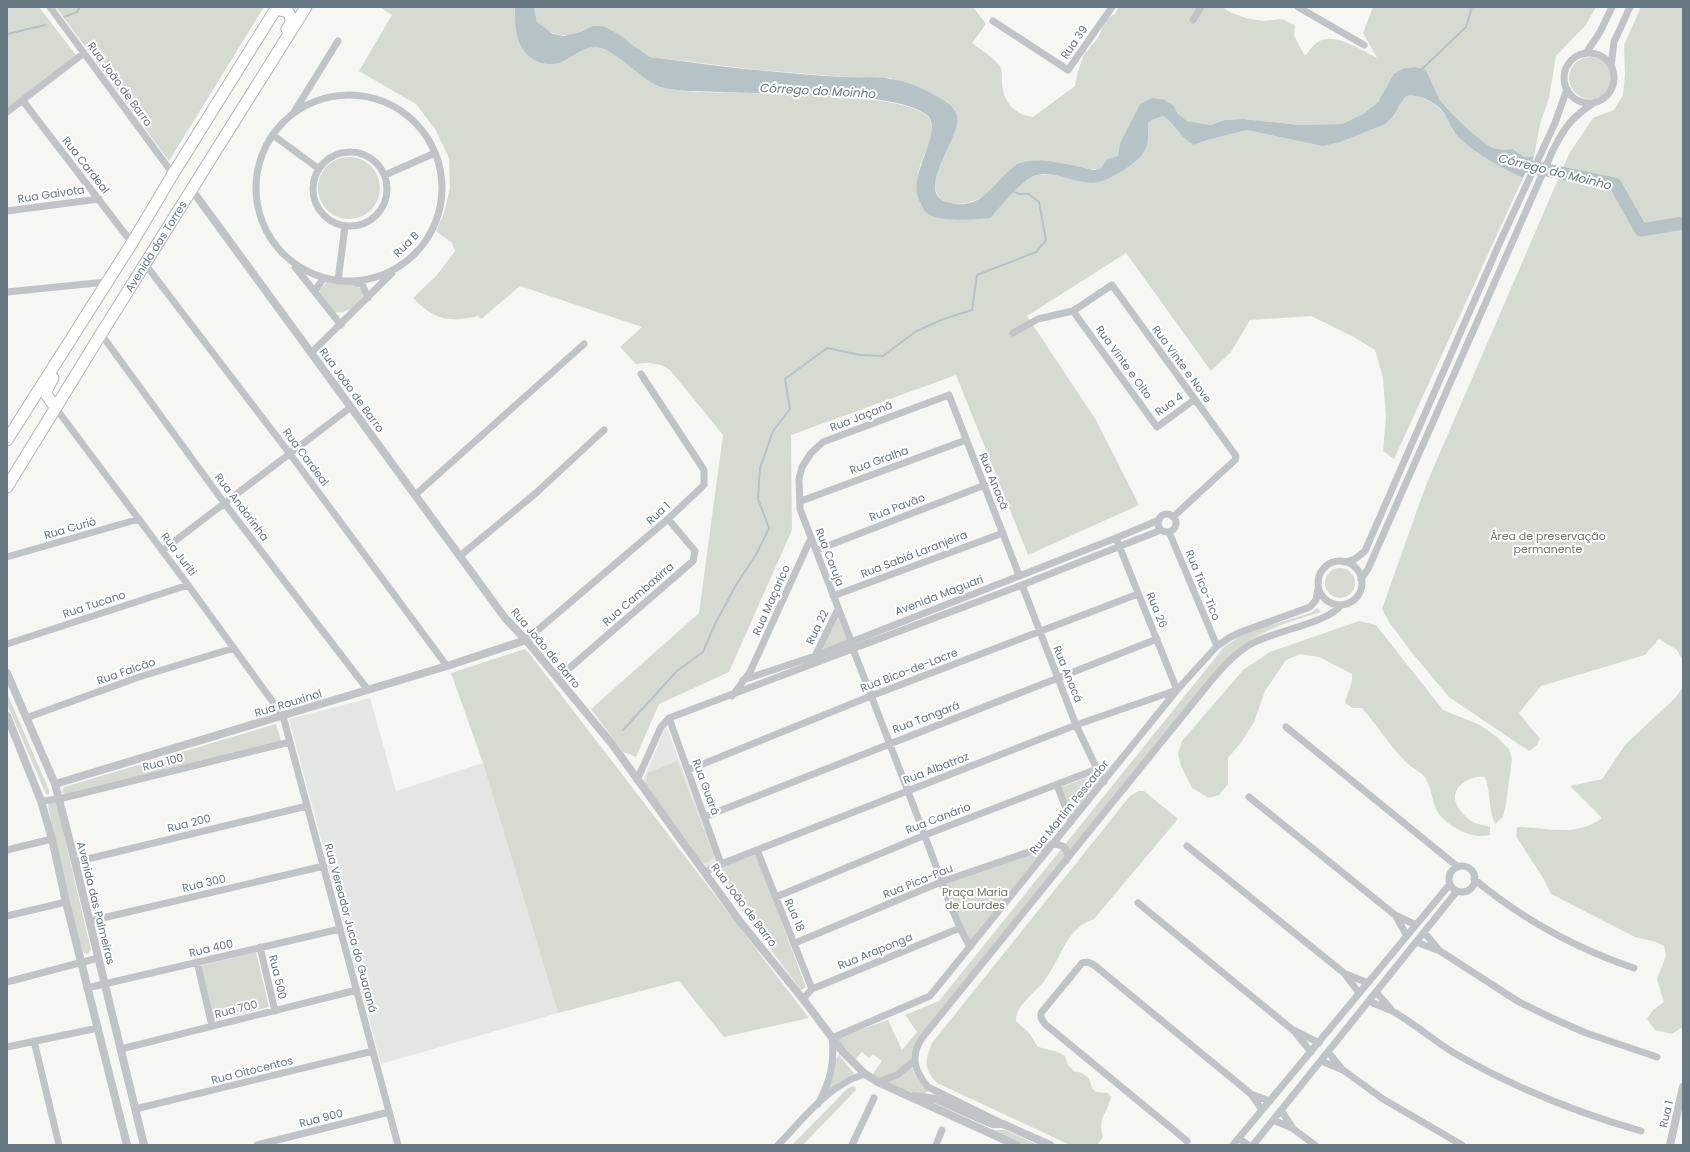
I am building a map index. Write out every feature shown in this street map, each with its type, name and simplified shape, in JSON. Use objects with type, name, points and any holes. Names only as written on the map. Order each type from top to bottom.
[{"type":"main road","name":"Avenida das Torres","points":[[7,487],[55,407],[306,7]]},
{"type":"main road","name":"Avenida das Torres","points":[[7,440],[132,243],[276,8]]},
{"type":"main road","points":[[247,101],[254,81],[292,23],[288,12],[276,8]]},
{"type":"main road","points":[[55,407],[46,394],[48,387],[78,339],[81,324]]},
{"type":"street","name":"Rua João de Barro","points":[[50,7],[173,174]]},
{"type":"street","points":[[1193,20],[1201,7]]},
{"type":"street","points":[[1298,7],[1364,45]]},
{"type":"street","points":[[1586,54],[1600,32],[1612,7]]},
{"type":"street","points":[[1361,578],[1371,562],[1535,190],[1563,130],[1571,119],[1595,102],[1608,95],[1612,88],[1614,81],[1611,66],[1614,42],[1630,7]]},
{"type":"street","name":"Rua 39","points":[[993,20],[1068,70],[1109,8]]},
{"type":"street","name":"Rua B","points":[[292,115],[322,99],[356,95],[373,98],[389,104],[404,113],[417,124],[435,153],[440,167],[442,189],[439,211],[434,225],[419,250],[396,268],[367,280],[352,282],[328,279],[307,272],[289,260],[277,247],[268,233],[261,217],[257,201],[257,184],[259,166],[264,150],[273,135],[292,115],[338,41]]},
{"type":"street","points":[[7,112],[84,53]]},
{"type":"street","points":[[1595,102],[1587,103],[1579,100],[1572,96],[1567,89],[1565,76],[1570,63],[1580,55],[1586,54],[1601,56],[1611,66]]},
{"type":"street","name":"Rua Martim Pescador","points":[[832,1038],[930,996],[1052,844],[1072,822],[1177,690],[1217,646],[1241,632],[1310,607],[1316,600],[1318,582],[1322,570],[1332,563],[1345,562],[1355,559],[1365,551],[1500,242],[1555,123],[1567,89]]},
{"type":"street","name":"Rua Cardeal","points":[[23,101],[132,243]]},
{"type":"street","points":[[273,135],[319,169]]},
{"type":"street","points":[[346,151],[358,152],[368,156],[377,162],[385,175],[387,182],[387,194],[384,205],[377,215],[368,222],[345,226],[333,222],[324,215],[316,204],[313,192],[314,180],[319,169],[326,160],[336,154],[346,151]]},
{"type":"street","points":[[385,175],[435,153]]},
{"type":"street","name":"Rua João de Barro","points":[[192,190],[505,618],[526,640],[612,744],[741,923],[803,999],[843,1052],[857,1068],[878,1082],[1016,1145]]},
{"type":"street","name":"Rua Gaivota","points":[[7,211],[99,199]]},
{"type":"street","points":[[338,281],[345,226]]},
{"type":"street","points":[[289,260],[341,325]]},
{"type":"street","name":"Rua Cardeal","points":[[145,264],[290,454],[447,666]]},
{"type":"street","points":[[311,353],[368,298],[396,268]]},
{"type":"street","points":[[315,291],[323,279],[328,279]]},
{"type":"street","points":[[7,292],[106,282]]},
{"type":"street","points":[[352,282],[362,284],[368,298]]},
{"type":"street","name":"Rua Vinte e Nove","points":[[1073,311],[1112,285],[1236,456],[1235,460],[1173,517]]},
{"type":"street","points":[[1013,333],[1038,319],[1073,311]]},
{"type":"street","name":"Rua Vinte e Oito","points":[[1073,311],[1157,427]]},
{"type":"street","name":"Rua Andorinha","points":[[101,334],[225,504],[368,690]]},
{"type":"street","points":[[415,495],[584,344]]},
{"type":"street","name":"Rua 1","points":[[526,640],[668,519],[704,485],[704,470],[641,374]]},
{"type":"street","name":"Rua Anacã","points":[[948,395],[985,485],[1019,576]]},
{"type":"street","name":"Rua Jaçanã","points":[[799,480],[802,467],[811,453],[823,442],[948,395]]},
{"type":"street","name":"Rua 4","points":[[1157,427],[1194,400]]},
{"type":"street","name":"Rua Juriti","points":[[55,407],[163,550],[283,716]]},
{"type":"street","points":[[163,550],[351,407]]},
{"type":"street","points":[[460,556],[536,493],[604,430]]},
{"type":"street","name":"Rua Gralha","points":[[801,501],[966,440]]},
{"type":"street","name":"Rua Coruja","points":[[799,480],[801,501],[800,509],[851,641]]},
{"type":"street","name":"Rua Pavão","points":[[817,550],[985,485]]},
{"type":"street","points":[[1165,515],[1173,517],[1176,522],[1175,527],[1165,531],[1158,525],[1159,520],[1165,515]]},
{"type":"street","name":"Rua Curió","points":[[7,557],[139,519]]},
{"type":"street","name":"Rua Cambaxirra","points":[[558,678],[693,561],[695,551],[668,519]]},
{"type":"street","name":"Avenida Maguari","points":[[752,674],[815,656],[1159,520]]},
{"type":"street","name":"Avenida Maguari","points":[[669,718],[732,696],[1022,586],[1119,547],[1165,531]]},
{"type":"street","name":"Rua Tico-Tico","points":[[1165,531],[1217,646]]},
{"type":"street","name":"Rua Sabiá Laranjeira","points":[[833,596],[1003,533]]},
{"type":"street","name":"Rua Maçarico","points":[[743,680],[752,674],[811,538]]},
{"type":"street","name":"Rua 26","points":[[1116,538],[1177,690]]},
{"type":"street","points":[[1318,589],[1321,596],[1333,605],[1348,604],[1354,600],[1359,593],[1361,578],[1355,568],[1345,562]]},
{"type":"street","name":"Rua Tucano","points":[[7,644],[188,584]]},
{"type":"street","name":"Rua Anacá","points":[[1022,586],[1076,725],[1097,769]]},
{"type":"street","name":"Rua Bico-de-Lacre","points":[[688,770],[871,696],[1138,594]]},
{"type":"street","points":[[878,1082],[897,1075],[915,1060],[917,1048],[922,1038],[1193,704],[1233,658],[1246,647],[1258,640],[1331,615],[1341,605]]},
{"type":"street","name":"Rua 22","points":[[815,656],[838,608]]},
{"type":"street","name":"Rua Tangará","points":[[704,817],[889,743],[1058,679],[1157,639]]},
{"type":"street","name":"Rua Rouxinol","points":[[55,784],[447,666],[526,640]]},
{"type":"street","name":"Rua Falcão","points":[[26,718],[139,677],[234,648]]},
{"type":"street","points":[[853,649],[925,835],[941,882],[960,928],[970,947]]},
{"type":"street","name":"Avenida das Palmeiras","points":[[7,673],[55,784],[144,1145]]},
{"type":"street","points":[[752,674],[755,687]]},
{"type":"street","points":[[743,680],[745,690]]},
{"type":"street","points":[[732,696],[743,680]]},
{"type":"street","name":"Rua Albatroz","points":[[705,872],[721,864],[1076,725],[1177,690]]},
{"type":"street","points":[[7,716],[41,800],[52,839],[87,988],[127,1145]]},
{"type":"street","name":"Rua Vereador Juca do Guaraná","points":[[283,716],[398,1145]]},
{"type":"street","points":[[637,780],[661,727],[669,718]]},
{"type":"street","name":"Rua Guará","points":[[669,718],[721,864]]},
{"type":"street","points":[[1286,727],[1458,867],[1468,868],[1472,873],[1473,883],[1466,891],[1458,891],[1450,884],[1449,878],[1451,872],[1458,867]]},
{"type":"street","name":"Rua 100","points":[[41,800],[59,798],[290,742]]},
{"type":"street","points":[[1097,769],[1104,782]]},
{"type":"street","name":"Rua Canário","points":[[776,897],[925,835],[1097,769]]},
{"type":"street","points":[[1057,785],[1072,822]]},
{"type":"street","points":[[1249,796],[1395,915],[1416,925]]},
{"type":"street","name":"Rua 200","points":[[75,862],[307,806]]},
{"type":"street","points":[[7,850],[52,839]]},
{"type":"street","points":[[1052,844],[1062,845],[1066,849],[1068,855],[1065,862]]},
{"type":"street","name":"Rua Pica-Pau","points":[[795,943],[941,882],[1052,844]]},
{"type":"street","points":[[1187,846],[1344,973],[1359,993]]},
{"type":"street","name":"Rua 18","points":[[757,850],[812,989]]},
{"type":"street","points":[[1440,852],[1451,872]]},
{"type":"street","name":"Rua 300","points":[[90,921],[324,866]]},
{"type":"street","points":[[1473,883],[1524,917],[1558,936],[1605,958],[1634,968]]},
{"type":"street","points":[[1233,1145],[1450,884]]},
{"type":"street","points":[[1253,1145],[1458,891]]},
{"type":"street","points":[[7,916],[66,902]]},
{"type":"street","points":[[1138,903],[1294,1030],[1319,1043]]},
{"type":"street","points":[[1395,915],[1408,936]]},
{"type":"street","name":"Rua Araponga","points":[[803,999],[812,989],[960,928]]},
{"type":"street","name":"Rua 400","points":[[87,988],[340,929]]},
{"type":"street","points":[[1424,932],[1440,951]]},
{"type":"street","points":[[1416,942],[1440,951],[1519,1002],[1552,1018],[1586,1033],[1657,1057]]},
{"type":"street","name":"Rua 500","points":[[260,947],[275,1011]]},
{"type":"street","points":[[7,982],[98,958]]},
{"type":"street","points":[[197,962],[212,1026]]},
{"type":"street","points":[[1186,1141],[1044,1024],[1041,1018],[1041,1013],[1082,963],[1088,962],[1094,965],[1251,1094],[1262,1110]]},
{"type":"street","points":[[1344,973],[1368,983]]},
{"type":"street","name":"Rua 700","points":[[121,1049],[357,990]]},
{"type":"street","points":[[1376,992],[1394,1013]]},
{"type":"street","points":[[1369,1001],[1394,1013],[1453,1052],[1502,1079],[1565,1107],[1641,1131]]},
{"type":"street","points":[[1339,1018],[1349,1026]]},
{"type":"street","points":[[7,1047],[98,1028]]},
{"type":"street","points":[[1294,1030],[1311,1052]]},
{"type":"street","points":[[818,1104],[829,1082],[833,1060],[832,1038]]},
{"type":"street","points":[[34,1041],[59,1145]]},
{"type":"street","name":"Rua Oitocentos","points":[[135,1109],[373,1051]]},
{"type":"street","points":[[833,1060],[837,1053],[843,1052]]},
{"type":"street","points":[[1328,1052],[1343,1070]]},
{"type":"street","name":"Rua João de Barro","points":[[915,1060],[916,1070],[920,1078],[928,1087],[1003,1124],[1050,1145]]},
{"type":"street","points":[[1321,1061],[1343,1070],[1383,1099],[1449,1139],[1462,1145]]},
{"type":"street","points":[[854,1077],[857,1068]]},
{"type":"street","points":[[778,1145],[818,1104],[835,1089],[854,1077],[865,1074]]},
{"type":"street","name":"Rua 1","points":[[1670,1145],[1683,1087]]},
{"type":"street","points":[[1251,1094],[1270,1101]]},
{"type":"street","name":"Rua João de Barro","points":[[907,1096],[936,1099],[993,1124],[1003,1124]]},
{"type":"street","points":[[852,1145],[874,1098]]},
{"type":"street","points":[[1282,1110],[1292,1128]]},
{"type":"street","name":"Rua 900","points":[[257,1145],[390,1112]]},
{"type":"street","points":[[1273,1120],[1292,1128],[1315,1145]]},
{"type":"street","points":[[936,1145],[942,1130]]},
{"type":"street","points":[[1239,1138],[1248,1145]]},
{"type":"shaded area","points":[[370,698],[396,791],[483,763],[558,1013],[381,1064],[289,719]]},
{"type":"shaded area","points":[[666,726],[718,862],[705,867],[642,783]]},
{"type":"green space","points":[[7,7],[39,7],[76,55],[7,108]]},
{"type":"green space","points":[[56,7],[264,7],[169,161]]},
{"type":"green space","points":[[380,7],[515,7],[516,20],[560,62],[587,48],[596,46],[602,47],[617,56],[654,84],[670,89],[708,92],[814,95],[886,102],[912,108],[928,117],[932,128],[930,141],[919,170],[918,199],[991,218],[1017,189],[1032,177],[1038,175],[1054,175],[1093,183],[1146,149],[1148,123],[1163,116],[1185,139],[1193,145],[1247,130],[1322,146],[1394,115],[1406,96],[1411,95],[1426,99],[1442,111],[1457,136],[1467,145],[1490,161],[1523,178],[1394,459],[1383,451],[1386,417],[1383,378],[1375,350],[1352,336],[1311,316],[1250,320],[1231,352],[1211,371],[1126,253],[1027,316],[1096,420],[1139,505],[1028,555],[956,375],[791,435],[792,530],[729,672],[659,704],[636,757],[623,752],[591,709],[699,613],[723,435],[670,370],[654,364],[636,364],[620,347],[642,327],[520,286],[481,319],[478,316],[458,319],[442,318],[428,311],[413,298],[437,275],[455,251],[452,243],[436,231],[444,213],[450,188],[449,158],[435,129],[416,104],[359,71],[392,15]]},
{"type":"green space","points":[[534,7],[973,7],[986,24],[972,43],[992,58],[1001,68],[1003,91],[1011,106],[1026,116],[1033,117],[1075,86],[1084,54],[1098,38],[1106,19],[1115,14],[1119,7],[1222,7],[1232,13],[1246,18],[1262,21],[1282,19],[1295,25],[1294,36],[1305,56],[1318,42],[1324,39],[1332,39],[1348,43],[1377,58],[1363,33],[1373,7],[1596,7],[1585,26],[1556,56],[1549,98],[1540,124],[1534,157],[1524,157],[1513,149],[1496,149],[1486,144],[1463,124],[1443,103],[1437,95],[1426,70],[1416,67],[1405,68],[1378,102],[1363,114],[1342,124],[1300,125],[1243,119],[1225,120],[1210,125],[1187,121],[1178,114],[1172,105],[1163,99],[1151,98],[1140,104],[1120,143],[1118,156],[1107,159],[1100,169],[1007,173],[994,188],[979,199],[956,204],[948,203],[942,200],[937,194],[935,186],[935,179],[939,164],[955,131],[891,78],[846,77],[758,70],[650,57],[592,26],[570,35],[557,35],[544,28],[537,22]]},
{"type":"green space","name":"Área de preservação permanente","points":[[1641,7],[1683,7],[1683,661],[1677,650],[1659,639],[1645,655],[1541,686],[1519,713],[1540,739],[1537,745],[1529,751],[1449,697],[1413,654],[1389,622],[1382,609],[1426,485],[1569,154],[1593,118],[1614,110],[1623,95],[1625,74],[1624,45]]},
{"type":"green space","points":[[1590,57],[1605,63],[1611,78],[1605,93],[1590,99],[1575,93],[1569,78],[1575,63]]},
{"type":"green space","points":[[343,157],[355,157],[371,166],[378,176],[380,188],[378,200],[371,210],[355,219],[343,219],[332,214],[323,205],[318,194],[318,182],[323,171],[332,162]]},
{"type":"green space","points":[[327,282],[355,285],[362,292],[362,297],[347,311],[339,313],[335,312],[320,293],[320,290]]},
{"type":"green space","points":[[1340,568],[1351,572],[1355,583],[1351,594],[1340,598],[1329,594],[1325,583],[1329,572]]},
{"type":"green space","points":[[1317,608],[1321,612],[1266,632],[1236,650],[920,1035],[911,1058],[913,1072],[928,1091],[924,1094],[908,1092],[872,1075],[882,1061],[873,1054],[869,1058],[862,1052],[855,1060],[837,1038],[888,1020],[902,1050],[917,1032],[905,1015],[939,1001],[1224,647],[1247,632],[1311,613]]},
{"type":"green space","points":[[837,616],[847,640],[819,652]]},
{"type":"green space","points":[[1359,621],[1376,625],[1443,710],[1480,725],[1497,737],[1509,749],[1512,759],[1506,804],[1503,817],[1495,824],[1491,812],[1485,777],[1475,777],[1466,781],[1461,784],[1456,793],[1455,801],[1461,811],[1471,821],[1490,827],[1490,835],[1483,836],[1468,834],[1453,827],[1441,817],[1435,807],[1428,782],[1422,774],[1401,757],[1362,708],[1353,708],[1345,703],[1351,685],[1352,674],[1319,657],[1300,654],[1286,660],[1265,691],[1254,722],[1242,741],[1228,758],[1228,784],[1219,795],[1209,798],[1192,788],[1181,766],[1178,754],[1182,741],[1244,669],[1270,652]]},
{"type":"green space","points":[[525,649],[809,1018],[724,1037],[679,981],[558,1013],[483,763],[451,673]]},
{"type":"green space","points":[[1683,687],[1683,1027],[1672,1034],[1655,1030],[1647,1019],[1653,1010],[1664,1002],[1657,979],[1666,956],[1664,946],[1656,942],[1635,937],[1551,894],[1543,878],[1516,836],[1517,827],[1571,830],[1592,824],[1602,818],[1570,786],[1602,779],[1625,745],[1676,697]]},
{"type":"green space","points":[[7,693],[49,790],[49,795],[46,794],[7,704]]},
{"type":"green space","points":[[276,724],[281,741],[65,794],[62,792],[64,787]]},
{"type":"green space","points":[[677,761],[714,856],[709,862],[703,863],[645,784],[648,773]]},
{"type":"green space","points":[[1096,774],[1099,781],[1073,816],[1061,787]]},
{"type":"green space","points":[[1138,791],[1144,791],[1178,819],[1094,919],[1082,925],[1070,937],[1048,975],[1022,1005],[1017,1015],[1016,1021],[1029,1033],[1038,1047],[1058,1052],[1065,1056],[1068,1065],[1074,1071],[1082,1073],[1089,1078],[1092,1088],[1096,1092],[1108,1093],[1111,1097],[1101,1125],[1103,1137],[1097,1145],[1070,1145],[937,1083],[929,1073],[927,1068],[927,1060],[932,1043],[1130,796]]},
{"type":"green space","points":[[56,801],[91,950],[88,954],[84,953],[76,936],[48,806],[49,803]]},
{"type":"green space","name":"Praça Maria de Lourdes","points":[[1050,846],[970,946],[942,883]]},
{"type":"green space","points":[[753,854],[757,857],[806,987],[801,990],[712,871]]},
{"type":"green space","points":[[256,952],[269,1007],[213,1021],[200,966]]},
{"type":"green space","points":[[839,1055],[854,1073],[852,1076],[839,1082],[826,1095],[835,1059]]},
{"type":"green space","points":[[852,1086],[855,1087],[856,1090],[803,1145],[792,1145],[848,1088]]},
{"type":"green space","points":[[929,1103],[987,1128],[1005,1130],[1038,1145],[1021,1145]]},
{"type":"water","points":[[515,7],[534,7],[537,22],[553,34],[564,36],[580,32],[592,26],[603,26],[618,34],[650,57],[752,70],[826,76],[885,78],[903,81],[920,88],[949,104],[956,112],[957,125],[936,177],[935,189],[939,198],[950,203],[961,204],[978,200],[1013,167],[1017,164],[1028,161],[1047,161],[1094,170],[1100,169],[1107,159],[1118,156],[1120,143],[1140,104],[1151,98],[1163,99],[1173,105],[1178,114],[1187,121],[1210,125],[1225,120],[1243,119],[1300,125],[1342,124],[1363,114],[1378,102],[1394,74],[1405,68],[1416,67],[1426,70],[1437,95],[1443,103],[1463,124],[1486,144],[1496,149],[1513,149],[1524,157],[1534,157],[1523,178],[1506,170],[1482,156],[1460,139],[1455,134],[1441,109],[1422,97],[1411,95],[1406,96],[1394,115],[1385,124],[1340,142],[1322,146],[1247,130],[1193,145],[1188,142],[1163,116],[1148,123],[1147,144],[1142,155],[1122,171],[1105,180],[1092,183],[1054,175],[1039,175],[1032,177],[1022,184],[991,218],[958,220],[940,218],[926,212],[920,202],[917,192],[917,181],[929,144],[932,123],[928,116],[919,110],[893,102],[862,98],[822,95],[693,91],[664,88],[647,80],[612,53],[596,47],[582,50],[561,62],[554,64],[541,63],[529,56],[524,51],[518,39],[516,31]]},
{"type":"waterway","points":[[64,17],[77,12],[80,7]]},
{"type":"waterway","points":[[1421,70],[1466,27],[1472,7]]},
{"type":"waterway","points":[[7,34],[45,25]]},
{"type":"waterway","name":"Córrego do Moinho","points":[[1513,163],[1615,184],[1641,230],[1683,223]]},
{"type":"waterway","points":[[623,730],[677,671],[703,652],[715,624],[736,585],[757,553],[769,528],[758,499],[760,468],[773,431],[790,409],[785,379],[827,348],[860,355],[883,356],[915,332],[943,319],[972,310],[977,275],[1036,252],[1046,240],[1039,202],[1029,194],[1019,194],[1013,191]]}]
